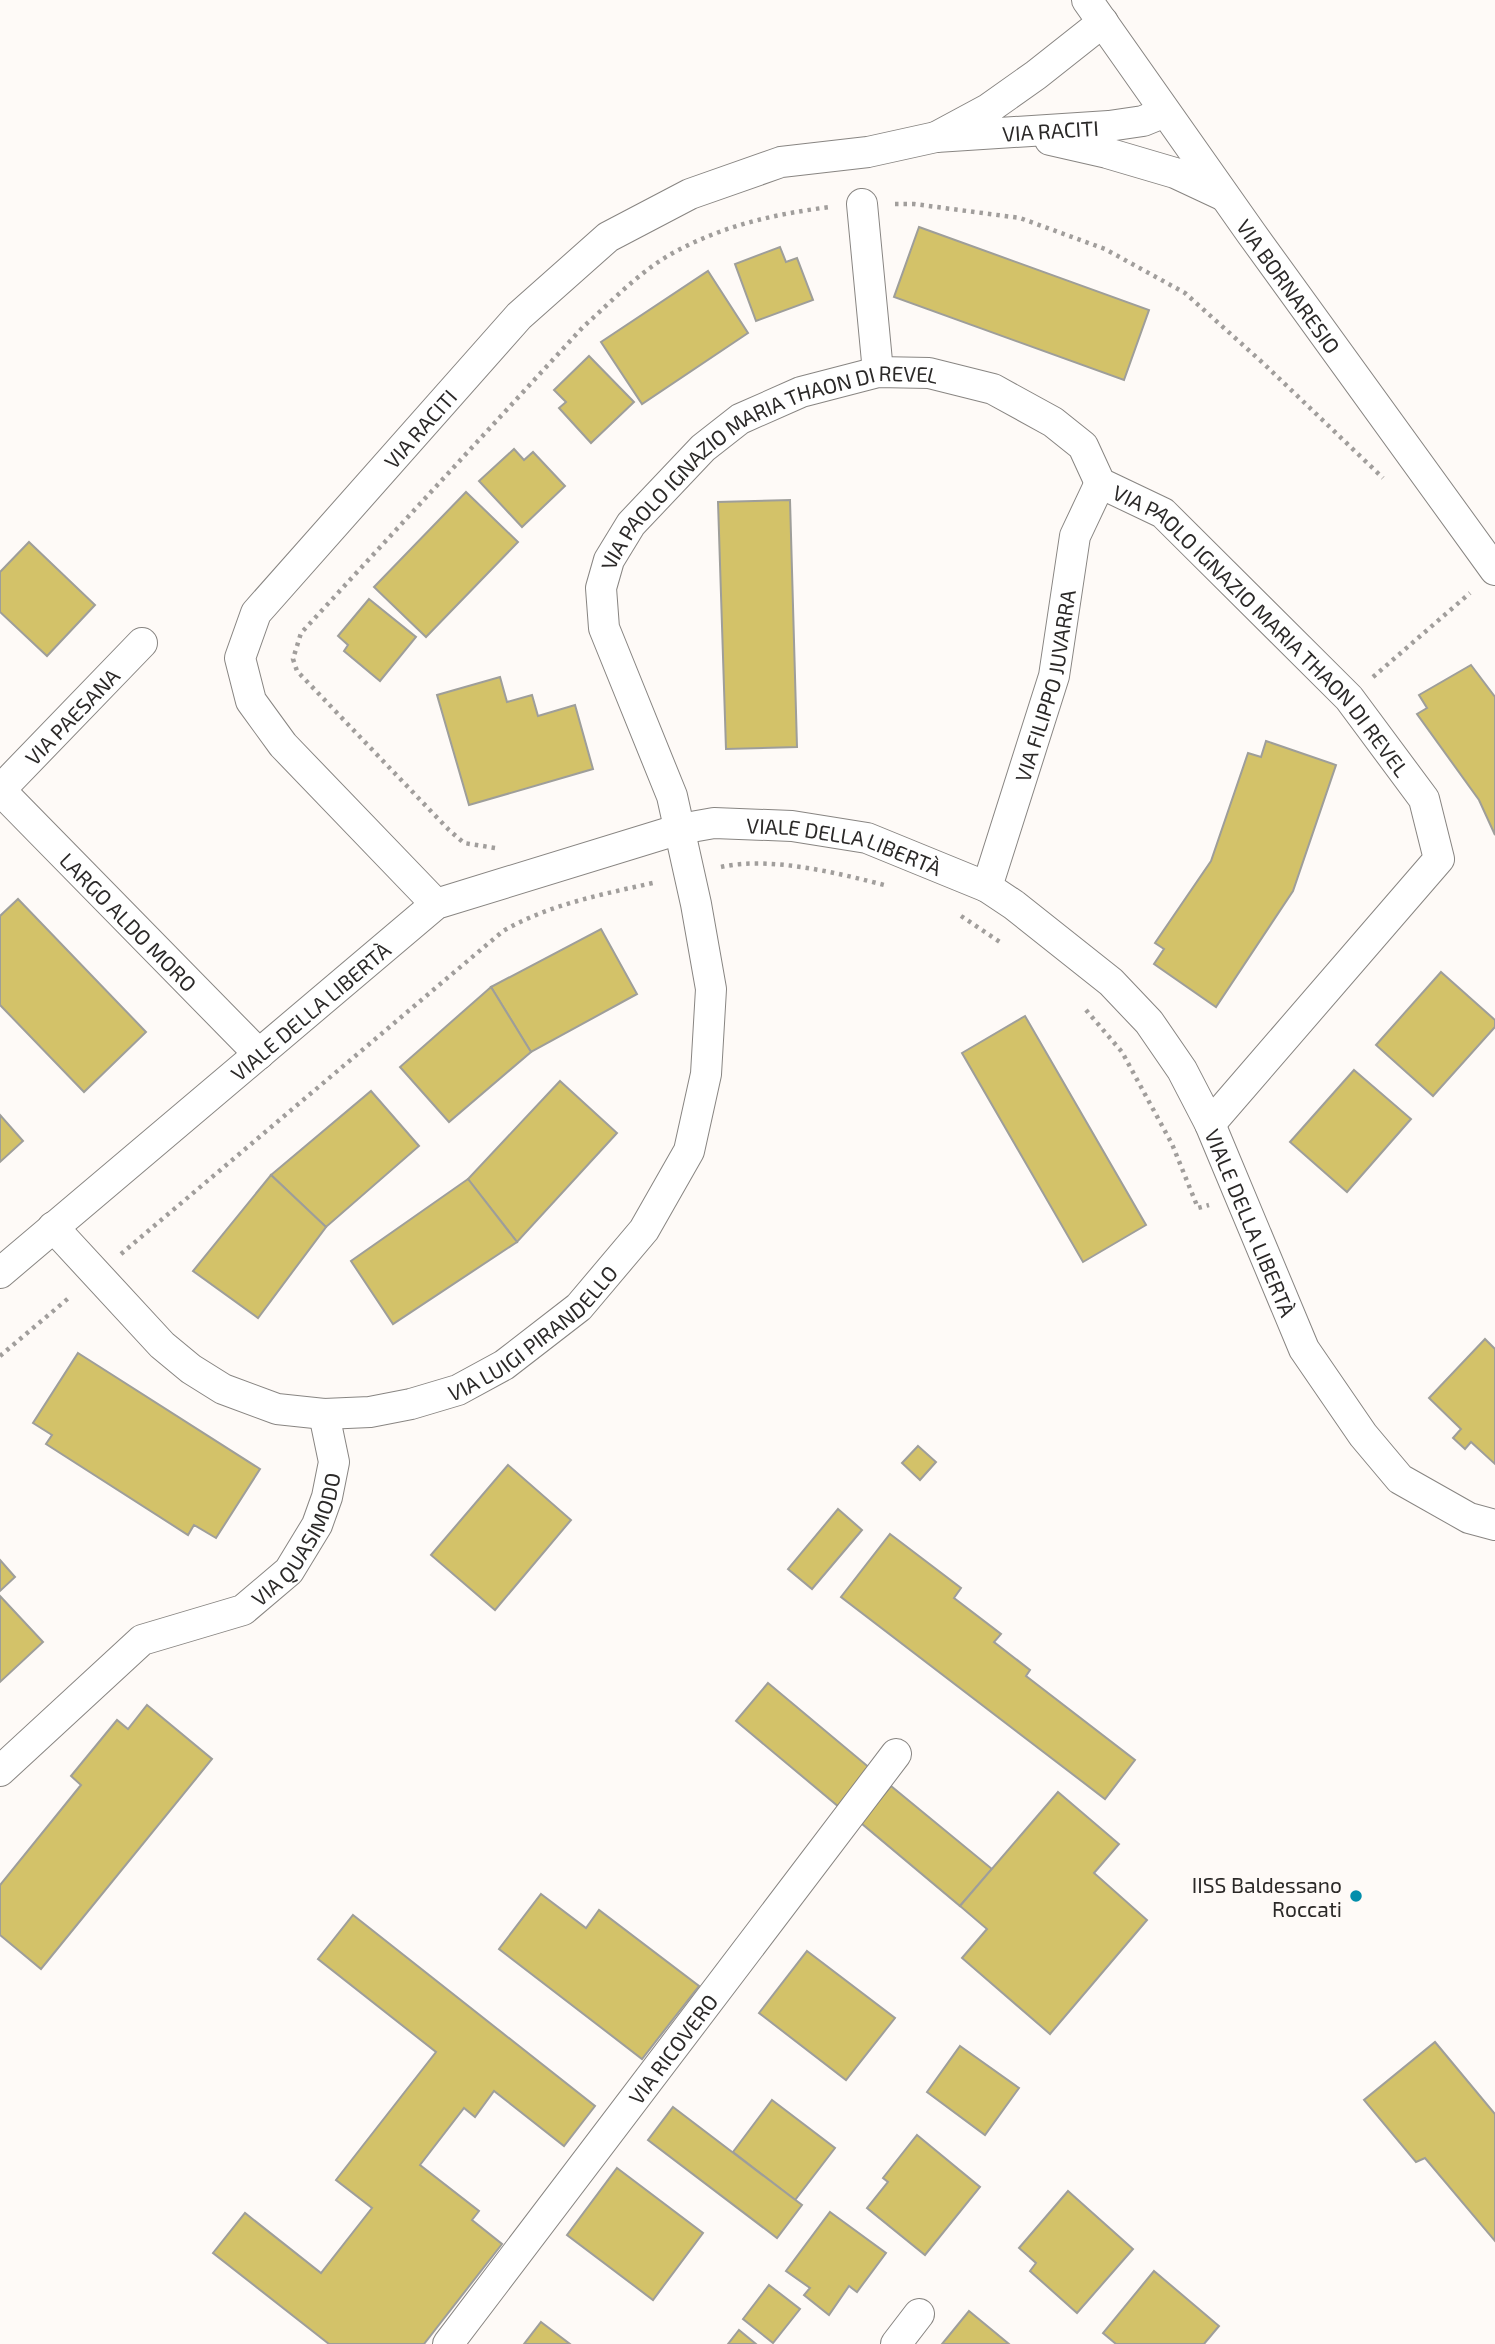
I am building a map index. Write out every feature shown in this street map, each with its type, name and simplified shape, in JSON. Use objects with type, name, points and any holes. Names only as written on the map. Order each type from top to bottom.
[{"type":"street","name":"VIA BORNARESIO","points":[[1095,11],[1495,570]]},
{"type":"street","name":"VIA RACITI","points":[[936,137],[988,109],[1036,75],[1095,11]]},
{"type":"street","name":"VIA RACITI","points":[[436,904],[283,745],[251,701],[240,658],[256,613],[519,316],[608,237],[690,194],[781,162],[868,152],[936,137],[1110,126],[1143,121],[1165,112]]},
{"type":"street","points":[[1012,132],[1107,153],[1175,173],[1225,196]]},
{"type":"street","points":[[862,204],[878,372]]},
{"type":"street","name":"VIA PAOLO IGNAZIO MARIA THAON DI REVEL","points":[[680,829],[672,796],[604,628],[601,588],[609,560],[631,524],[703,448],[740,419],[801,392],[878,372],[929,373],[993,390],[1053,422],[1083,446],[1100,483],[1163,513],[1349,698],[1424,799],[1439,859],[1210,1124]]},
{"type":"street","name":"VIA FILIPPO JUVARRA","points":[[987,887],[1054,676],[1075,536],[1100,483]]},
{"type":"street","name":"VIA PAESANA","points":[[0,790],[142,643]]},
{"type":"street","name":"LARGO ALDO MORO","points":[[0,790],[259,1054]]},
{"type":"street","name":"VIALE DELLA LIBERTÀ","points":[[0,1273],[436,904],[680,829],[714,823],[792,826],[867,838],[987,887],[1014,905],[1111,982],[1149,1022],[1182,1070],[1210,1124],[1304,1349],[1363,1435],[1400,1479],[1469,1518],[1495,1525]]},
{"type":"street","name":"VIA LUIGI PIRANDELLO","points":[[53,1227],[162,1345],[223,1389],[277,1409],[324,1415],[370,1412],[411,1404],[458,1390],[504,1365],[579,1307],[645,1230],[689,1152],[706,1074],[711,989],[680,829]]},
{"type":"street","name":"VIA QUASIMODO","points":[[0,1771],[142,1640],[243,1609],[289,1571],[317,1525],[327,1497],[334,1462],[324,1415]]},
{"type":"street","name":"VIA RICOVERO","points":[[448,2344],[896,1754]]},
{"type":"street","points":[[896,2344],[919,2314]]},
{"type":"path","points":[[509,882],[498,849],[464,843],[449,830],[297,671],[293,659],[301,633],[583,327],[634,281],[669,255],[723,229],[780,213],[862,204],[914,204],[1020,218],[1105,249],[1185,293],[1393,487]]},
{"type":"path","points":[[1349,698],[1474,590]]},
{"type":"path","points":[[0,1356],[503,932],[539,912],[739,863],[841,875],[898,891]]},
{"type":"path","points":[[956,913],[1009,948]]},
{"type":"path","points":[[1077,1002],[1122,1052],[1172,1144],[1198,1208],[1240,1196]]},
{"type":"building","points":[[919,227],[1149,310],[1124,380],[894,297]]},
{"type":"building","points":[[780,247],[786,262],[797,258],[813,300],[756,321],[735,264]]},
{"type":"building","points":[[708,271],[748,333],[642,404],[601,342]]},
{"type":"building","points":[[589,356],[634,402],[591,443],[559,408],[566,402],[554,390]]},
{"type":"building","points":[[514,449],[524,460],[533,452],[565,486],[522,527],[479,481]]},
{"type":"building","points":[[466,492],[518,542],[426,637],[374,587]]},
{"type":"building","points":[[790,500],[797,747],[726,749],[718,502]]},
{"type":"building","points":[[29,542],[95,605],[47,656],[0,612],[0,572]]},
{"type":"building","points":[[369,599],[416,637],[380,681],[344,651],[348,645],[338,636]]},
{"type":"building","points":[[1471,665],[1495,697],[1495,835],[1479,800],[1417,714],[1427,708],[1419,695]]},
{"type":"building","points":[[500,677],[507,702],[532,695],[538,716],[575,705],[593,769],[469,805],[437,695]]},
{"type":"building","points":[[1266,741],[1336,765],[1293,891],[1216,1007],[1154,964],[1164,949],[1155,943],[1211,861],[1248,753],[1261,757]]},
{"type":"building","points":[[18,899],[146,1032],[84,1092],[0,1005],[0,916]]},
{"type":"building","points":[[601,929],[637,994],[531,1052],[491,987]]},
{"type":"building","points":[[1441,972],[1495,1020],[1495,1027],[1433,1096],[1376,1045]]},
{"type":"building","points":[[491,987],[531,1052],[449,1122],[400,1067]]},
{"type":"building","points":[[1025,1016],[1146,1225],[1083,1262],[962,1053]]},
{"type":"building","points":[[1354,1070],[1411,1119],[1347,1192],[1290,1142]]},
{"type":"building","points":[[560,1081],[617,1133],[517,1242],[468,1179]]},
{"type":"building","points":[[371,1091],[419,1146],[326,1227],[271,1175]]},
{"type":"building","points":[[0,1115],[23,1141],[0,1162]]},
{"type":"building","points":[[271,1175],[326,1227],[258,1318],[193,1271]]},
{"type":"building","points":[[468,1179],[517,1242],[393,1324],[351,1261]]},
{"type":"building","points":[[1485,1339],[1495,1349],[1495,1464],[1471,1442],[1465,1449],[1453,1438],[1461,1429],[1429,1398]]},
{"type":"building","points":[[78,1353],[260,1469],[216,1538],[194,1525],[188,1535],[46,1444],[52,1435],[33,1423]]},
{"type":"building","points":[[918,1446],[936,1462],[920,1480],[902,1463]]},
{"type":"building","points":[[508,1465],[571,1520],[495,1610],[431,1555]]},
{"type":"building","points":[[838,1509],[862,1530],[812,1589],[788,1569]]},
{"type":"building","points":[[890,1534],[961,1588],[954,1598],[1001,1634],[994,1642],[1030,1670],[1026,1676],[1135,1760],[1105,1799],[841,1597]]},
{"type":"building","points":[[0,1560],[15,1577],[0,1591]]},
{"type":"building","points":[[0,1596],[43,1642],[0,1682]]},
{"type":"building","points":[[768,1683],[871,1769],[839,1807],[736,1721]]},
{"type":"building","points":[[147,1705],[212,1759],[41,1969],[0,1935],[0,1885],[81,1785],[71,1776],[117,1720],[128,1729]]},
{"type":"building","points":[[891,1786],[992,1869],[960,1906],[861,1823]]},
{"type":"building","points":[[1058,1792],[1119,1844],[1094,1873],[1147,1920],[1050,2034],[962,1958],[987,1929],[960,1906]]},
{"type":"building","points":[[541,1894],[586,1928],[599,1910],[699,1986],[642,2059],[499,1949]]},
{"type":"building","points":[[353,1915],[595,2106],[564,2146],[494,2091],[475,2117],[464,2108],[420,2165],[479,2211],[472,2220],[502,2244],[424,2344],[329,2344],[213,2253],[245,2213],[321,2273],[372,2208],[336,2180],[436,2052],[318,1959]]},
{"type":"building","points":[[807,1951],[895,2018],[846,2080],[759,2013]]},
{"type":"building","points":[[1435,2042],[1495,2114],[1495,2241],[1425,2158],[1416,2162],[1364,2100]]},
{"type":"building","points":[[960,2046],[1019,2088],[985,2135],[927,2092]]},
{"type":"building","points":[[772,2100],[835,2148],[795,2200],[733,2152]]},
{"type":"building","points":[[673,2107],[802,2205],[777,2238],[648,2140]]},
{"type":"building","points":[[917,2135],[980,2187],[925,2255],[867,2208],[888,2182],[883,2178]]},
{"type":"building","points":[[617,2168],[703,2233],[653,2300],[567,2235]]},
{"type":"building","points":[[1068,2191],[1133,2249],[1077,2313],[1030,2271],[1036,2263],[1019,2248]]},
{"type":"building","points":[[830,2212],[886,2253],[857,2292],[849,2286],[829,2315],[804,2295],[810,2288],[786,2271]]},
{"type":"building","points":[[1154,2271],[1219,2326],[1204,2344],[1116,2344],[1103,2333]]},
{"type":"building","points":[[769,2285],[800,2309],[773,2343],[743,2319]]},
{"type":"building","points":[[969,2311],[1009,2344],[942,2344]]},
{"type":"building","points":[[541,2322],[570,2344],[524,2344]]},
{"type":"building","points":[[739,2330],[756,2344],[728,2344]]},
{"type":"place","name":"IISS Baldessano Roccati","points":[[1356,1896]]}]
